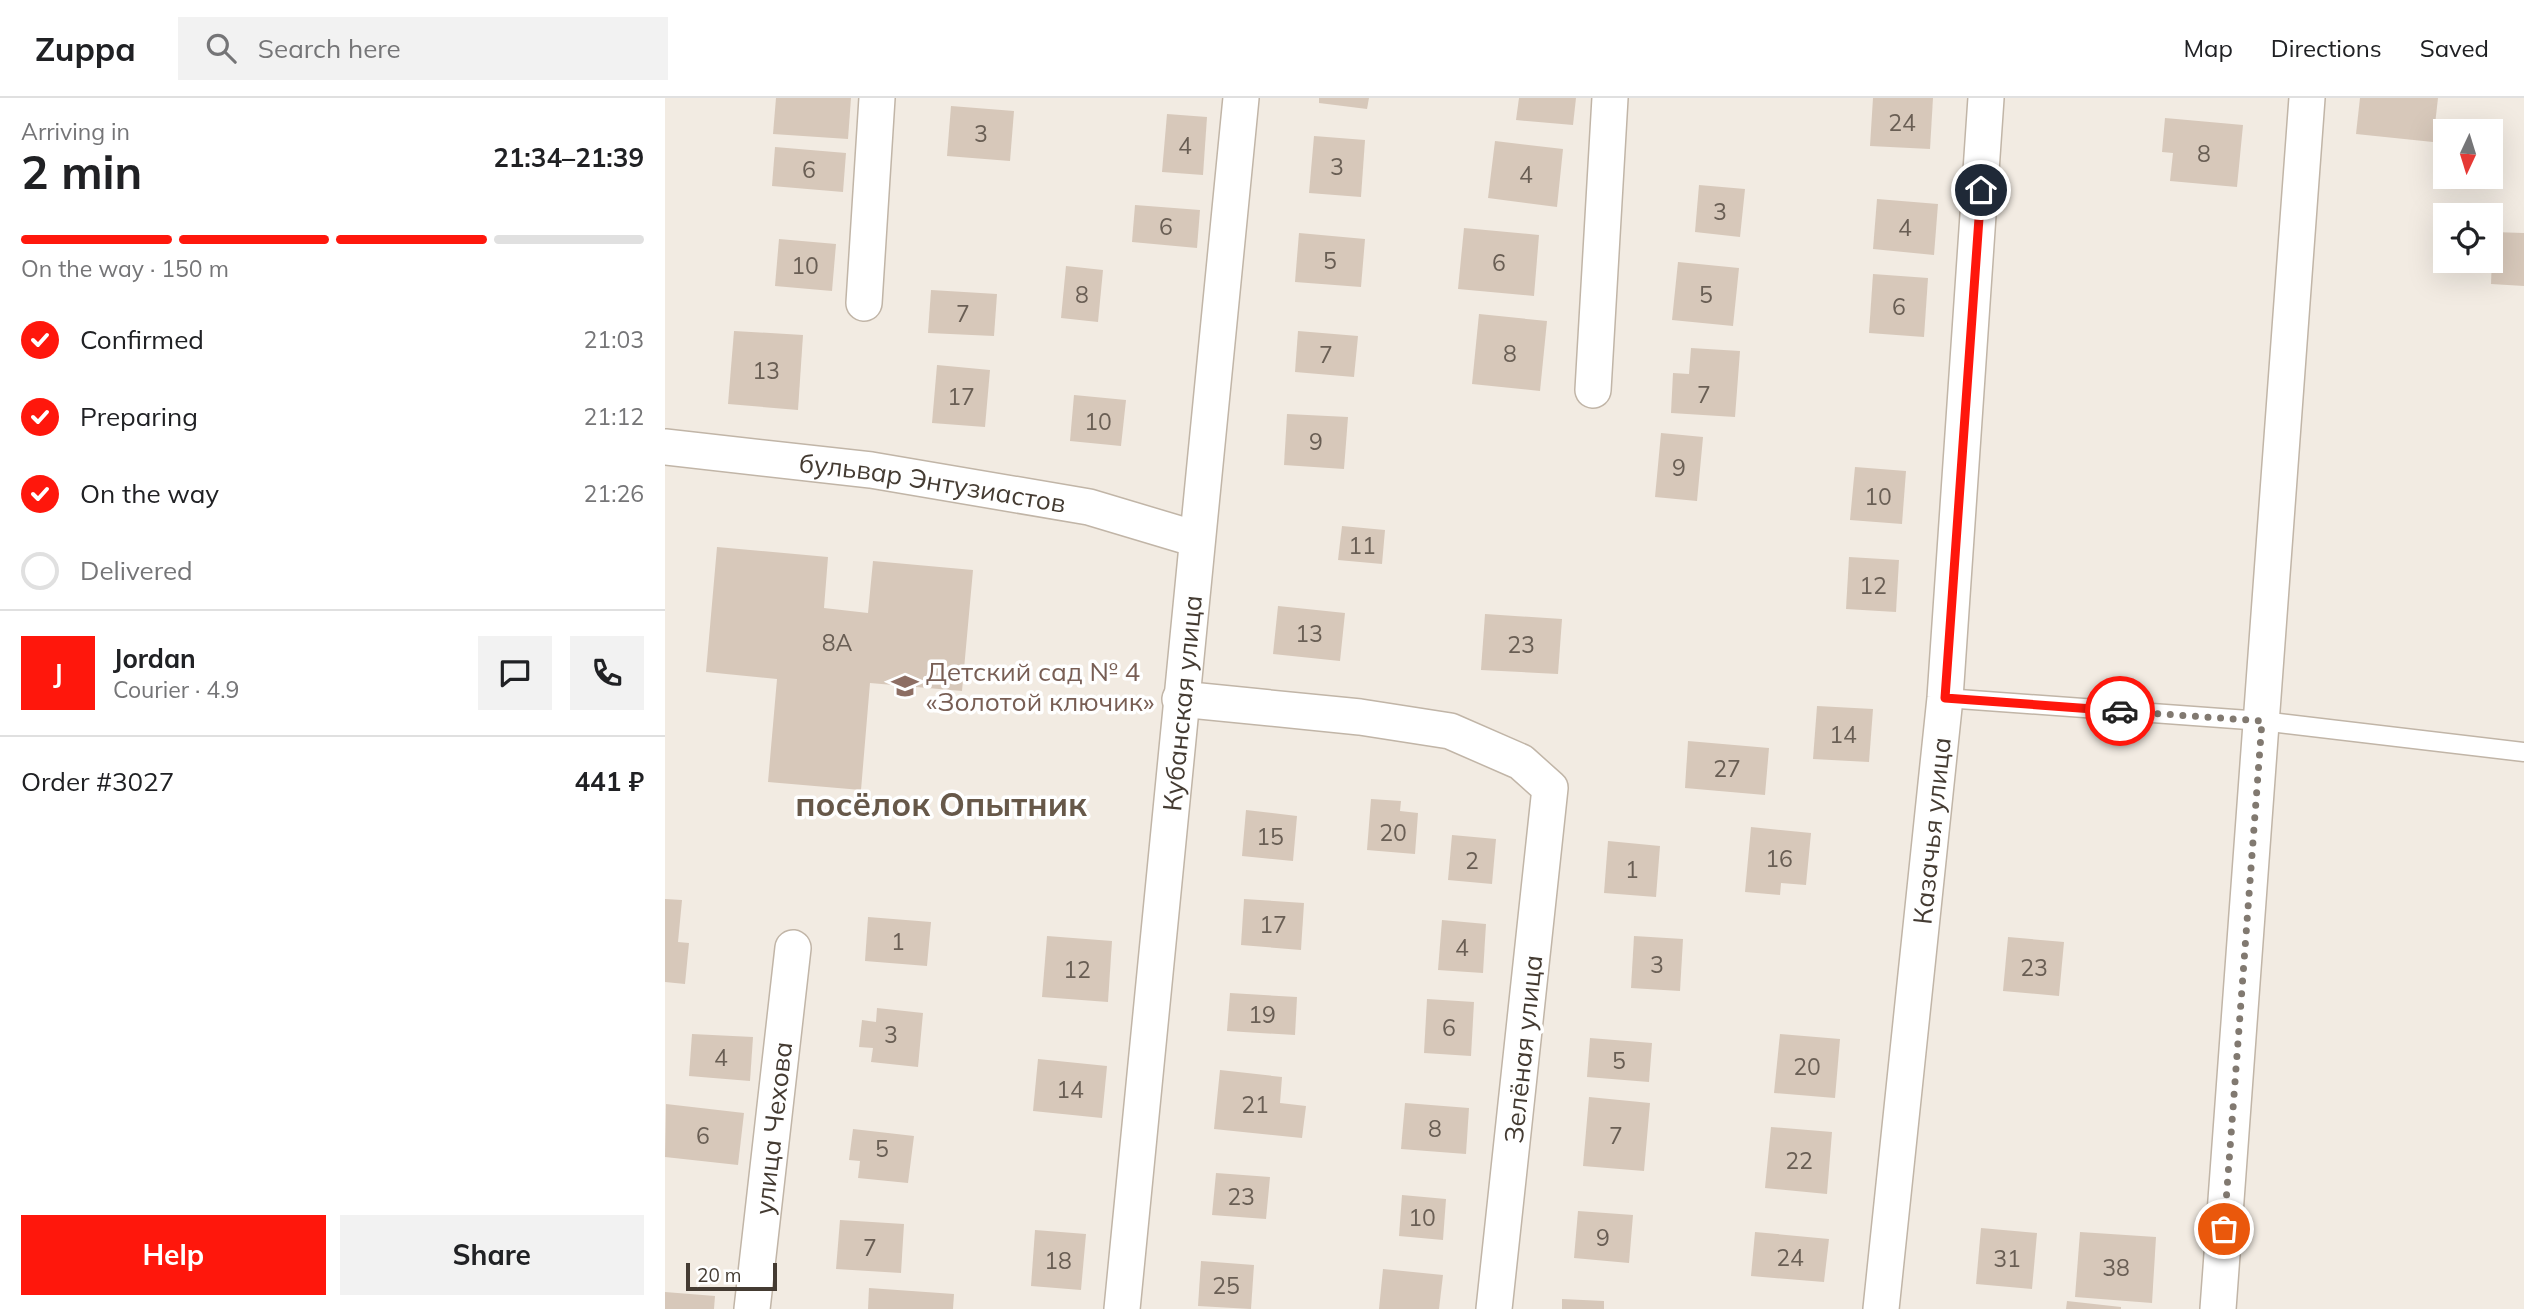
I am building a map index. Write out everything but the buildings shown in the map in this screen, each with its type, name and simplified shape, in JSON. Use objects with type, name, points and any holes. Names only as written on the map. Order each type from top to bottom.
[{"type":"street","points":[[864,303],[877,98]]},
{"type":"street","name":"Кубанская улица","points":[[1122,1309],[1241,98]]},
{"type":"street","points":[[1593,390],[1610,98]]},
{"type":"street","name":"Казачья улица","points":[[1881,1309],[1945,698],[1986,98]]},
{"type":"street","points":[[2218,1309],[2307,98]]},
{"type":"street","name":"бульвар Энтузиастов","points":[[665,447],[871,470],[1089,507],[1196,539]]},
{"type":"street","name":"Зелёная улица","points":[[1180,699],[1360,717],[1450,732],[1521,762],[1550,788],[1494,1309]]},
{"type":"street","name":"улица Чехова","points":[[752,1309],[793,948]]},
{"type":"lane","points":[[1945,698],[2262,721],[2524,752]]},
{"type":"way so far","points":[[2120,711],[2262,721],[2224,1229]]},
{"type":"place","name":"Детский сад № 4 «Золотой ключик»","points":[[905,686]]},
{"type":"district","name":"посёлок Опытник","points":[[941,803]]},
{"type":"route","points":[[1981,190],[1945,698],[2120,711]]}]
